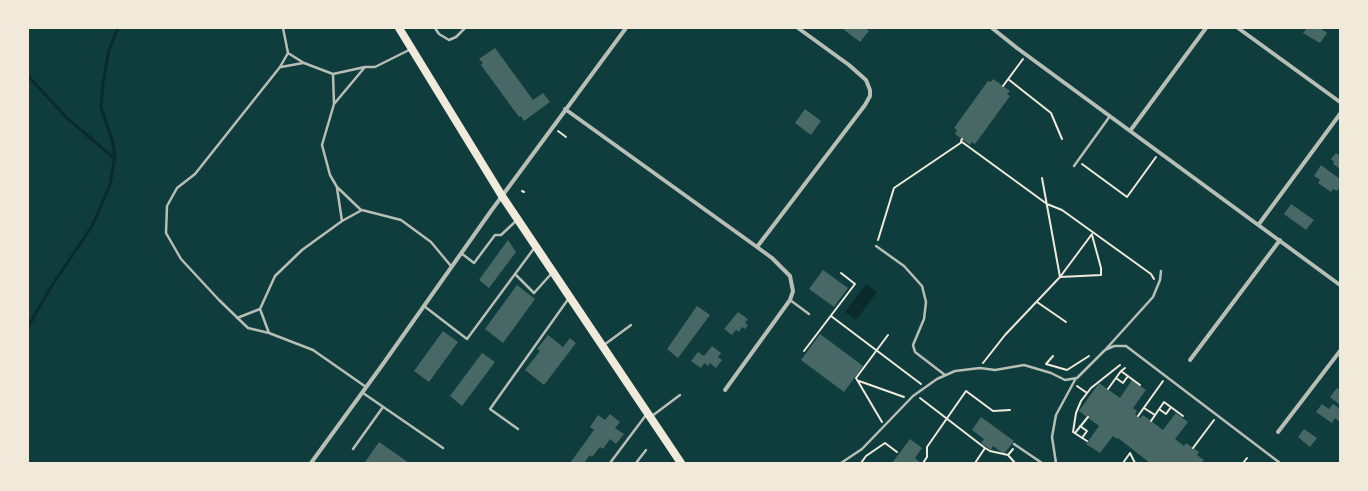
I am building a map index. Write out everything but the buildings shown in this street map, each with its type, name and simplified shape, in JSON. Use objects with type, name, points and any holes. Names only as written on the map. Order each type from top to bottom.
[{"type":"main road","points":[[399,28],[502,196],[569,298],[649,415],[678,461]]},
{"type":"street","points":[[311,463],[451,266],[626,28]]},
{"type":"street","points":[[757,247],[870,96],[870,90],[866,80],[849,65],[798,28]]},
{"type":"street","points":[[1130,131],[1206,28]]},
{"type":"street","points":[[1238,28],[1340,102]]},
{"type":"street","points":[[995,29],[1026,55],[1259,224],[1340,285]]},
{"type":"street","points":[[565,109],[757,247],[788,272],[793,291],[790,300],[725,390]]},
{"type":"street","points":[[1259,224],[1340,114]]},
{"type":"street","points":[[1190,360],[1280,240]]},
{"type":"street","points":[[1278,432],[1340,351]]},
{"type":"lane","points":[[283,28],[288,53],[280,67],[195,174],[177,188],[167,206],[166,233],[181,259],[218,300],[248,328],[269,333],[313,350],[366,387]]},
{"type":"lane","points":[[435,28],[439,34],[450,40],[456,37],[465,28]]},
{"type":"lane","points":[[288,53],[304,62],[333,74],[365,67],[375,67],[411,48]]},
{"type":"lane","points":[[280,67],[304,62]]},
{"type":"lane","points":[[334,104],[365,67]]},
{"type":"lane","points":[[333,74],[334,104],[322,145],[330,175],[337,187],[362,210],[401,220],[431,242],[451,266]]},
{"type":"lane","points":[[1074,166],[1110,116]]},
{"type":"lane","points":[[337,187],[342,221]]},
{"type":"lane","points":[[237,318],[260,309],[275,276],[302,250],[342,221],[362,210]]},
{"type":"lane","points":[[461,253],[474,263],[495,235],[501,235],[518,220]]},
{"type":"lane","points":[[876,246],[904,266],[922,286],[926,302],[924,319],[913,345],[915,352],[945,375]]},
{"type":"lane","points":[[424,306],[467,338],[536,247]]},
{"type":"lane","points":[[1056,463],[1052,437],[1056,414],[1077,378],[1103,352],[1153,296],[1160,280],[1161,271]]},
{"type":"lane","points":[[516,274],[534,293],[553,272]]},
{"type":"lane","points":[[518,429],[490,409],[569,298]]},
{"type":"lane","points":[[790,300],[809,314]]},
{"type":"lane","points":[[260,309],[269,333]]},
{"type":"lane","points":[[602,346],[631,325]]},
{"type":"lane","points":[[1103,352],[1114,346],[1126,346],[1280,463]]},
{"type":"lane","points":[[841,463],[847,462],[862,449],[910,399],[925,387],[954,371],[980,368],[995,370],[1024,365],[1051,373],[1065,380],[1077,378]]},
{"type":"lane","points":[[362,393],[443,448]]},
{"type":"lane","points":[[610,463],[649,415],[680,395]]},
{"type":"lane","points":[[353,449],[383,407]]},
{"type":"lane","points":[[1015,444],[1042,463]]},
{"type":"lane","points":[[636,463],[646,450]]},
{"type":"path","points":[[1003,86],[1026,55]]},
{"type":"path","points":[[1008,79],[1051,113],[1062,140]]},
{"type":"path","points":[[557,130],[566,137]]},
{"type":"path","points":[[876,246],[894,188],[962,141],[1047,204],[1062,210],[1093,234],[1151,274],[1154,279]]},
{"type":"path","points":[[1077,161],[1127,197],[1160,152]]},
{"type":"path","points":[[1042,178],[1060,277]]},
{"type":"path","points":[[1060,277],[1101,275],[1101,268],[1093,234]]},
{"type":"path","points":[[980,368],[992,351],[1060,277],[1093,234]]},
{"type":"path","points":[[804,351],[855,284],[841,273]]},
{"type":"path","points":[[1036,302],[1066,322]]},
{"type":"path","points":[[831,316],[925,387]]},
{"type":"path","points":[[884,426],[856,378],[888,335]]},
{"type":"path","points":[[1053,356],[1046,364],[1067,370],[1093,352]]},
{"type":"path","points":[[1087,441],[1073,432],[1076,413],[1087,393],[1100,379],[1120,365]]},
{"type":"path","points":[[1108,389],[1121,371],[1125,368]]},
{"type":"path","points":[[1121,371],[1140,385]]},
{"type":"path","points":[[1116,378],[1123,383],[1128,376]]},
{"type":"path","points":[[1138,416],[1166,377]]},
{"type":"path","points":[[858,381],[910,399]]},
{"type":"path","points":[[1076,386],[1087,393]]},
{"type":"path","points":[[923,463],[928,457],[927,447],[966,391],[993,411],[1010,410]]},
{"type":"path","points":[[915,395],[985,448],[990,451],[1008,455],[1015,463]]},
{"type":"path","points":[[1151,421],[1164,402],[1183,416]]},
{"type":"path","points":[[1159,409],[1166,414],[1171,407]]},
{"type":"path","points":[[1144,408],[1155,415]]},
{"type":"path","points":[[1193,448],[1217,416]]},
{"type":"path","points":[[1075,433],[1088,417]]},
{"type":"path","points":[[1080,426],[1087,431],[1082,438]]},
{"type":"path","points":[[861,463],[866,456],[885,443],[897,452]]},
{"type":"path","points":[[1008,455],[1015,444]]},
{"type":"path","points":[[975,463],[985,448]]},
{"type":"path","points":[[1123,463],[1130,453],[1135,463]]},
{"type":"path","points":[[1243,463],[1247,458]]},
{"type":"water","points":[[866,284],[877,292],[856,320],[845,312]]},
{"type":"waterway","points":[[28,327],[51,287],[92,226],[110,185],[115,155],[112,139],[101,108],[103,83],[109,50],[118,28]]},
{"type":"waterway","points":[[28,76],[67,118],[115,159]]}]
